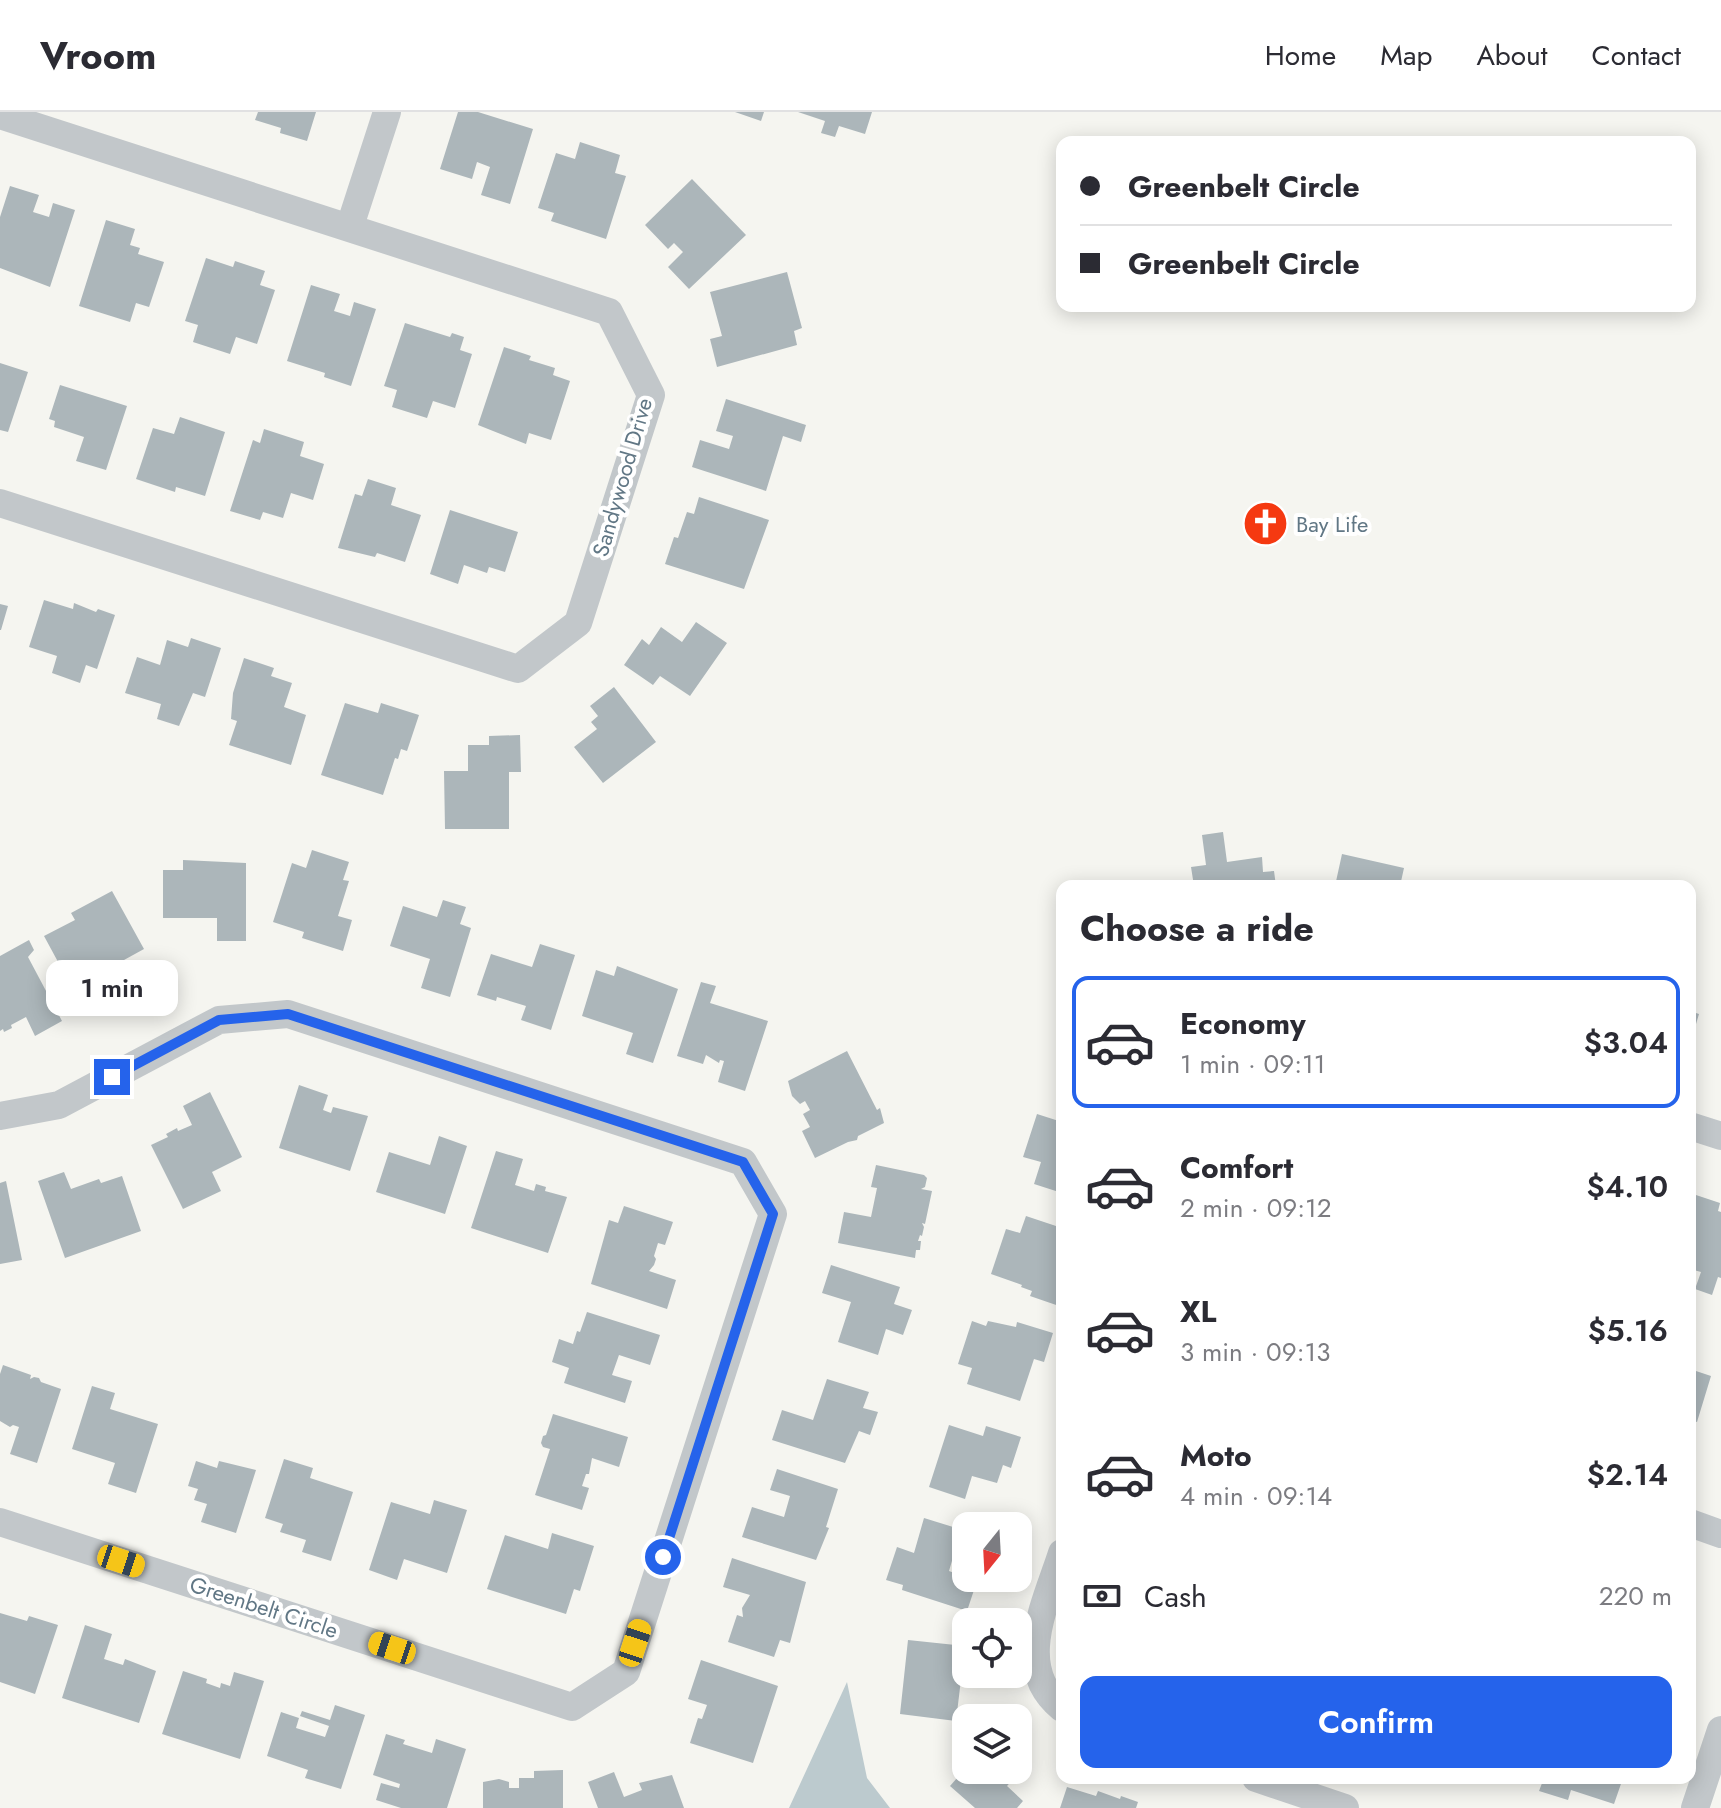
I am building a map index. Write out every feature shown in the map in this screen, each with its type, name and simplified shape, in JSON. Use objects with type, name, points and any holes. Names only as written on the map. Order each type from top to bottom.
[{"type":"street","points":[[350,226],[387,112]]},
{"type":"street","name":"Sandywood Drive","points":[[0,115],[609,312],[651,395],[578,623],[518,669],[0,503]]},
{"type":"street","name":"Greenbelt Circle","points":[[0,1116],[59,1105],[219,1020],[288,1014],[743,1162],[773,1214],[626,1672],[572,1707],[0,1522]]},
{"type":"street","points":[[1696,1128],[1721,1136]]},
{"type":"street","points":[[1696,1525],[1721,1534]]},
{"type":"street","points":[[1056,1571],[1036,1631],[1035,1657],[1039,1678],[1050,1699],[1056,1704]]},
{"type":"street","points":[[1695,1808],[1721,1730]]},
{"type":"street","points":[[1272,1784],[1329,1806]]},
{"type":"shaded area","points":[[847,1682],[867,1778],[890,1808],[789,1808]]},
{"type":"building","points":[[258,112],[316,112],[307,141],[280,133],[281,128],[255,120]]},
{"type":"building","points":[[458,112],[478,112],[533,129],[510,204],[481,195],[490,167],[477,162],[472,179],[440,169]]},
{"type":"building","points":[[735,112],[764,112],[761,121]]},
{"type":"building","points":[[798,112],[872,112],[865,134],[839,126],[835,137],[821,133],[825,121]]},
{"type":"building","points":[[580,142],[620,155],[615,173],[626,176],[606,239],[551,221],[554,213],[538,208],[556,153],[575,159]]},
{"type":"building","points":[[692,179],[746,235],[689,289],[668,267],[683,252],[674,243],[668,249],[645,225]]},
{"type":"building","points":[[10,186],[39,195],[33,212],[49,217],[53,203],[75,210],[50,287],[0,268],[0,217]]},
{"type":"building","points":[[106,220],[135,229],[130,245],[140,248],[138,254],[164,262],[149,307],[136,303],[130,322],[79,306]]},
{"type":"building","points":[[206,258],[233,267],[235,261],[265,271],[260,285],[275,290],[257,344],[236,337],[230,354],[193,342],[198,325],[185,321]]},
{"type":"building","points":[[787,272],[802,328],[794,331],[797,345],[717,367],[710,339],[722,336],[710,292]]},
{"type":"building","points":[[311,285],[340,294],[334,311],[350,316],[354,302],[376,309],[351,386],[324,377],[325,373],[287,361]]},
{"type":"building","points":[[405,323],[450,337],[452,333],[464,337],[460,350],[472,354],[455,408],[433,401],[427,418],[392,407],[397,390],[384,386]]},
{"type":"building","points":[[504,347],[531,356],[529,360],[555,368],[553,375],[570,381],[551,440],[529,433],[526,444],[478,425]]},
{"type":"building","points":[[0,363],[28,372],[8,432],[0,430]]},
{"type":"building","points":[[60,385],[127,406],[106,470],[76,461],[84,437],[54,427],[55,421],[49,419]]},
{"type":"building","points":[[726,399],[806,425],[801,442],[783,436],[766,491],[692,467],[700,440],[729,449],[733,436],[716,431]]},
{"type":"building","points":[[180,417],[225,432],[205,496],[176,487],[175,492],[136,479],[153,428],[174,434]]},
{"type":"building","points":[[264,429],[304,442],[300,456],[324,464],[313,500],[291,493],[283,518],[263,512],[260,520],[230,511],[253,440],[260,443]]},
{"type":"building","points":[[368,479],[396,488],[391,505],[421,515],[405,562],[377,553],[375,557],[338,548],[355,494],[362,496]]},
{"type":"building","points":[[699,497],[769,520],[744,589],[665,564],[674,537],[678,538],[687,512],[694,514]]},
{"type":"building","points":[[450,510],[518,532],[505,572],[489,567],[487,573],[464,565],[458,584],[430,574]]},
{"type":"building","points":[[44,600],[73,609],[74,603],[96,612],[98,609],[115,615],[97,669],[86,665],[80,683],[52,673],[57,656],[29,647]]},
{"type":"building","points":[[0,604],[8,606],[1,630],[0,630]]},
{"type":"building","points":[[696,622],[727,643],[690,696],[660,676],[653,685],[624,665],[642,639],[649,645],[661,627],[682,642]]},
{"type":"building","points":[[191,638],[221,648],[205,697],[193,693],[179,726],[157,719],[161,704],[125,693],[137,657],[160,665],[167,640],[188,647]]},
{"type":"building","points":[[244,658],[274,668],[271,676],[292,683],[284,707],[306,715],[291,765],[229,745],[237,721],[231,719],[233,693]]},
{"type":"building","points":[[614,687],[656,742],[603,783],[574,747],[597,729],[591,722],[598,716],[590,706]]},
{"type":"building","points":[[345,703],[378,713],[381,703],[419,715],[407,751],[401,749],[398,759],[395,758],[383,795],[321,775]]},
{"type":"building","points":[[520,735],[521,772],[509,772],[509,829],[445,829],[444,771],[468,771],[468,745],[489,745],[489,736]]},
{"type":"building","points":[[1223,832],[1227,862],[1262,857],[1263,872],[1274,871],[1275,880],[1193,880],[1191,867],[1206,865],[1202,835]]},
{"type":"building","points":[[312,850],[349,862],[343,880],[349,881],[338,916],[352,920],[343,951],[302,938],[304,932],[273,922],[292,863],[306,868]]},
{"type":"building","points":[[1342,854],[1404,868],[1401,880],[1336,880]]},
{"type":"building","points":[[183,860],[246,863],[246,941],[217,941],[217,918],[163,918],[163,870],[183,870]]},
{"type":"building","points":[[112,891],[144,949],[116,967],[113,961],[95,970],[108,994],[83,1008],[44,936],[75,920],[71,913]]},
{"type":"building","points":[[443,900],[466,907],[460,924],[471,928],[450,997],[421,988],[430,959],[390,946],[403,906],[437,917]]},
{"type":"building","points":[[29,940],[34,950],[28,957],[62,1021],[35,1036],[26,1017],[11,1025],[12,1028],[0,1031],[0,956]]},
{"type":"building","points":[[540,944],[575,955],[551,1030],[521,1020],[526,1006],[497,997],[496,1001],[477,995],[491,954],[532,967]]},
{"type":"building","points":[[617,966],[678,989],[653,1063],[626,1054],[633,1033],[582,1016],[596,970],[614,976]]},
{"type":"building","points":[[701,982],[716,986],[710,1003],[768,1021],[745,1091],[718,1082],[724,1061],[720,1060],[719,1063],[706,1055],[703,1064],[677,1056]]},
{"type":"building","points":[[847,1051],[877,1110],[880,1108],[884,1123],[858,1136],[857,1140],[815,1158],[802,1131],[810,1127],[803,1114],[810,1110],[805,1101],[800,1104],[792,1096],[788,1081]]},
{"type":"building","points":[[299,1085],[328,1095],[323,1110],[331,1113],[333,1107],[368,1116],[350,1171],[279,1148]]},
{"type":"building","points":[[210,1092],[242,1157],[212,1172],[221,1191],[183,1209],[151,1145],[168,1137],[166,1134],[177,1128],[178,1131],[192,1125],[183,1106]]},
{"type":"building","points":[[1037,1114],[1056,1120],[1056,1191],[1034,1184],[1041,1162],[1023,1157]]},
{"type":"building","points":[[439,1136],[467,1146],[445,1214],[376,1192],[389,1152],[430,1165]]},
{"type":"building","points":[[496,1151],[523,1159],[515,1185],[534,1191],[536,1184],[546,1187],[545,1191],[567,1197],[548,1253],[471,1228]]},
{"type":"building","points":[[876,1165],[927,1178],[925,1187],[921,1189],[932,1191],[925,1224],[922,1223],[922,1236],[918,1241],[921,1241],[920,1250],[916,1250],[915,1258],[838,1243],[844,1212],[871,1217],[877,1188],[871,1187]]},
{"type":"building","points":[[64,1172],[71,1189],[99,1179],[101,1183],[122,1176],[141,1231],[65,1258],[38,1181]]},
{"type":"building","points":[[6,1181],[22,1260],[0,1264],[0,1183]]},
{"type":"building","points":[[1696,1195],[1720,1203],[1721,1278],[1718,1277],[1712,1295],[1696,1289],[1701,1272],[1696,1271]]},
{"type":"building","points":[[624,1206],[673,1222],[665,1245],[658,1243],[656,1259],[649,1271],[676,1280],[667,1309],[591,1284],[609,1220],[618,1223]]},
{"type":"building","points":[[1026,1216],[1056,1226],[1056,1305],[1030,1296],[1032,1291],[1022,1285],[991,1274],[1006,1229],[1020,1233]]},
{"type":"building","points":[[831,1265],[900,1287],[894,1304],[912,1310],[903,1335],[886,1329],[878,1355],[838,1342],[851,1302],[822,1293]]},
{"type":"building","points":[[587,1312],[660,1335],[650,1365],[619,1355],[612,1375],[632,1381],[625,1403],[564,1383],[569,1368],[552,1362],[559,1339],[573,1344]]},
{"type":"building","points":[[972,1321],[986,1326],[988,1321],[1016,1327],[1017,1322],[1053,1333],[1044,1362],[1034,1359],[1020,1401],[967,1384],[972,1368],[958,1364]]},
{"type":"building","points":[[3,1365],[31,1375],[30,1379],[39,1378],[41,1382],[61,1389],[37,1463],[10,1454],[19,1427],[10,1427],[0,1421],[0,1374]]},
{"type":"building","points":[[1696,1371],[1711,1376],[1696,1422]]},
{"type":"building","points":[[827,1379],[869,1392],[863,1408],[878,1412],[870,1435],[859,1431],[845,1463],[772,1440],[782,1410],[813,1420]]},
{"type":"building","points":[[92,1386],[115,1393],[110,1409],[158,1424],[136,1493],[108,1484],[115,1463],[72,1449]]},
{"type":"building","points":[[553,1414],[628,1437],[619,1467],[592,1458],[589,1474],[586,1474],[582,1486],[589,1488],[582,1510],[535,1495],[550,1449],[541,1443]]},
{"type":"building","points":[[949,1425],[983,1436],[986,1426],[1021,1437],[1011,1468],[1003,1465],[997,1483],[972,1476],[965,1499],[929,1487]]},
{"type":"building","points":[[284,1459],[313,1468],[310,1478],[353,1492],[331,1561],[302,1552],[306,1540],[280,1532],[283,1524],[265,1518]]},
{"type":"building","points":[[196,1461],[217,1468],[219,1461],[256,1470],[236,1533],[201,1522],[207,1504],[194,1500],[198,1489],[188,1486]]},
{"type":"building","points":[[777,1469],[838,1489],[826,1527],[829,1528],[816,1560],[742,1537],[752,1507],[784,1517],[790,1496],[770,1490]]},
{"type":"building","points":[[434,1500],[467,1510],[447,1573],[404,1559],[397,1580],[369,1570],[391,1502],[430,1514]]},
{"type":"building","points":[[924,1518],[952,1527],[949,1571],[952,1572],[952,1592],[973,1592],[968,1608],[958,1608],[902,1590],[903,1585],[886,1580],[897,1547],[914,1553]]},
{"type":"building","points":[[552,1533],[594,1546],[580,1591],[574,1589],[566,1614],[487,1589],[505,1535],[548,1549]]},
{"type":"building","points":[[732,1558],[806,1582],[790,1643],[780,1640],[774,1657],[728,1642],[737,1615],[743,1617],[742,1608],[750,1595],[723,1587]]},
{"type":"building","points":[[0,1613],[27,1621],[29,1616],[58,1625],[35,1694],[0,1682]]},
{"type":"building","points":[[85,1625],[112,1634],[104,1659],[123,1665],[125,1659],[156,1671],[139,1723],[62,1698]]},
{"type":"building","points":[[908,1640],[952,1645],[952,1688],[960,1688],[958,1704],[952,1704],[952,1720],[900,1714]]},
{"type":"building","points":[[701,1660],[778,1686],[753,1763],[690,1743],[698,1718],[702,1719],[707,1705],[688,1699]]},
{"type":"building","points":[[183,1671],[207,1679],[206,1683],[220,1688],[221,1683],[230,1686],[234,1672],[264,1681],[240,1759],[162,1734]]},
{"type":"building","points":[[335,1705],[365,1715],[341,1789],[305,1778],[308,1770],[267,1756],[281,1712],[299,1718],[296,1728],[325,1737],[329,1726],[300,1716],[302,1711],[330,1720]]},
{"type":"building","points":[[386,1734],[405,1740],[403,1744],[432,1753],[436,1739],[466,1749],[447,1808],[401,1808],[376,1800],[381,1783],[399,1788],[400,1784],[373,1775]]},
{"type":"building","points":[[563,1770],[563,1808],[483,1808],[483,1782],[499,1779],[509,1782],[509,1788],[519,1788],[519,1778],[534,1778],[534,1771]]},
{"type":"building","points":[[614,1772],[624,1797],[642,1790],[639,1783],[672,1775],[684,1808],[598,1808],[588,1782]]},
{"type":"building","points":[[1009,1784],[1007,1786],[1023,1801],[1017,1808],[975,1808],[950,1786]]},
{"type":"building","points":[[1542,1784],[1621,1784],[1614,1804],[1571,1790],[1568,1800],[1539,1791]]},
{"type":"building","points":[[1067,1787],[1096,1796],[1098,1791],[1138,1802],[1136,1808],[1060,1808]]},
{"type":"place","name":"Bay Life","points":[[1265,524]]},
{"type":"route","points":[[112,1077],[219,1020],[288,1014],[743,1162],[773,1214],[663,1557]]}]
